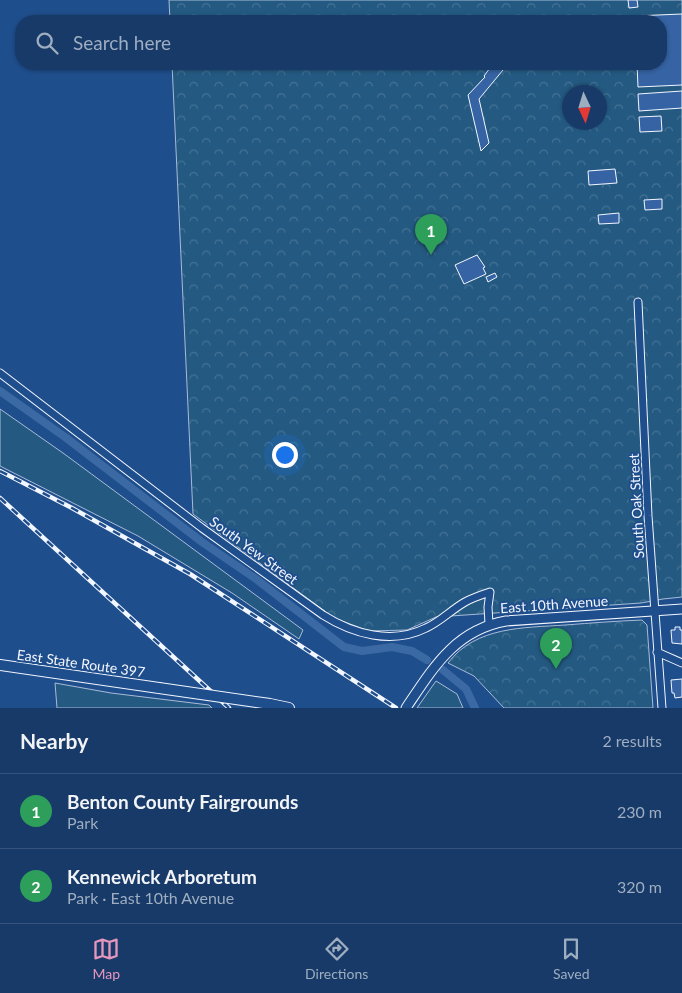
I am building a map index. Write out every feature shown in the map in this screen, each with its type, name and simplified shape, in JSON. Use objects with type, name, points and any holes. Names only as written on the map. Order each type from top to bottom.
[{"type":"main road","name":"East State Route 397","points":[[0,665],[289,708]]},
{"type":"street","name":"South Oak Street","points":[[638,302],[654,611],[662,708]]},
{"type":"street","name":"South Yew Street","points":[[0,373],[202,528],[323,616],[341,626],[359,633],[376,636],[412,633],[425,629],[464,602],[490,592],[488,607],[489,624]]},
{"type":"street","name":"East 10th Avenue","points":[[406,708],[443,656],[455,644],[489,624],[506,621],[682,609]]},
{"type":"street","points":[[657,652],[682,663]]},
{"type":"green space","points":[[169,0],[682,0],[682,597],[641,603],[436,617],[407,630],[369,631],[334,618],[193,514],[172,70],[667,70],[667,15],[170,15]]},
{"type":"green space","points":[[0,409],[63,453],[303,630],[299,639],[232,593],[138,536],[0,466]]},
{"type":"green space","points":[[642,620],[647,625],[653,708],[504,708],[474,676],[448,663],[459,651],[472,642],[502,631],[533,627]]},
{"type":"green space","points":[[436,681],[457,694],[463,708],[417,708]]},
{"type":"green space","points":[[55,683],[111,693],[209,705],[212,708],[57,708]]},
{"type":"building","points":[[628,0],[637,0],[638,7],[629,8]]},
{"type":"building","points":[[682,14],[682,85],[638,87],[637,70],[667,70],[667,15],[658,15]]},
{"type":"building","points":[[488,70],[503,70],[479,99],[489,143],[481,151],[468,95]]},
{"type":"building","points":[[682,91],[682,108],[639,111],[638,94]]},
{"type":"building","points":[[661,116],[662,131],[640,132],[639,117]]},
{"type":"building","points":[[615,169],[617,183],[589,185],[588,171]]},
{"type":"building","points":[[662,199],[662,209],[645,210],[644,200]]},
{"type":"building","points":[[619,213],[619,223],[599,224],[598,215]]},
{"type":"building","points":[[477,255],[485,267],[483,268],[486,274],[464,284],[455,265]]},
{"type":"building","points":[[495,273],[497,277],[488,282],[486,277]]},
{"type":"building","points":[[675,627],[680,627],[680,630],[682,630],[682,644],[672,643],[671,630],[675,630]]},
{"type":"building","points":[[682,679],[682,697],[675,698],[674,693],[672,693],[671,680]]},
{"type":"waterway","points":[[0,391],[65,437],[202,542],[256,579],[344,647],[362,651],[392,647],[412,651],[427,660]]},
{"type":"waterway","points":[[443,670],[466,689],[475,708]]},
{"type":"railway","points":[[0,471],[72,508],[190,574],[396,708]]},
{"type":"railway","points":[[0,498],[229,708]]},
{"type":"place","name":"Benton County Fairgrounds","points":[[431,255]]},
{"type":"place","name":"Kennewick Arboretum","points":[[556,669]]}]
